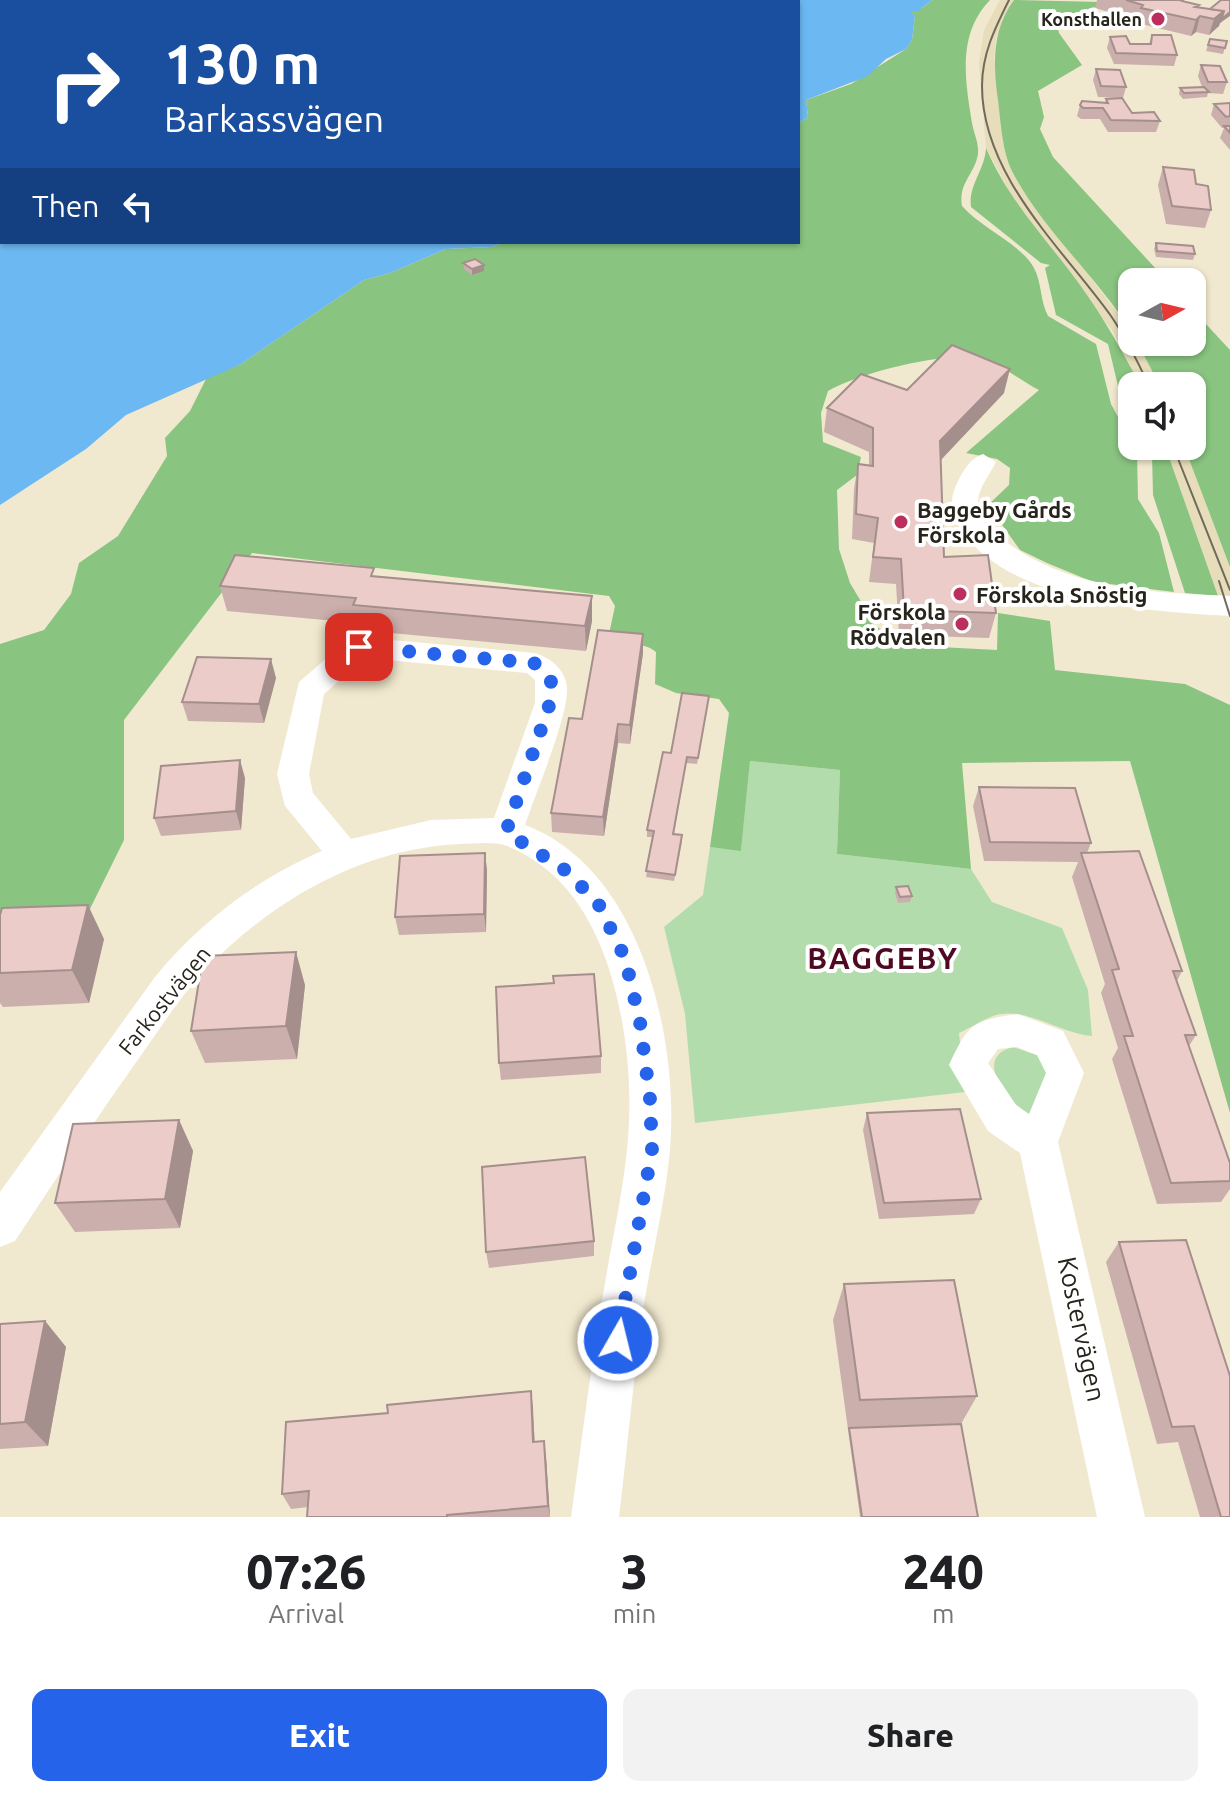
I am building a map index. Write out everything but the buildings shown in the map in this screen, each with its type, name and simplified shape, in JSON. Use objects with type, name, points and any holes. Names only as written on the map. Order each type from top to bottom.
[{"type":"street","points":[[983,462],[965,496],[967,512],[974,528],[1007,557],[1042,576],[1104,592],[1230,606]]},
{"type":"street","points":[[344,854],[297,797],[293,774],[310,690],[359,647],[534,663],[550,674],[553,685],[550,703],[506,832],[565,870],[598,903],[625,958],[640,1022],[650,1099],[652,1150],[625,1287],[595,1517]]},
{"type":"street","name":"Farkostvägen","points":[[0,1227],[88,1097],[190,962],[253,907],[344,854],[393,839],[455,831],[506,832]]},
{"type":"street","name":"Kostervägen","points":[[1038,1142],[1062,1236],[1121,1517]]},
{"type":"shaded area","points":[[1000,0],[1014,0],[996,38],[994,56],[1003,142],[1030,199],[1118,313],[1118,342],[1016,203],[986,148],[979,63],[984,30]]},
{"type":"shaded area","points":[[1125,356],[1144,356],[1153,372],[1134,372]]},
{"type":"shaded area","points":[[1170,460],[1189,460],[1230,567],[1230,598],[1218,596]]},
{"type":"green space","points":[[932,0],[990,0],[979,13],[968,43],[967,90],[978,154],[962,191],[962,206],[1028,259],[1037,274],[1048,316],[1096,344],[1111,404],[1118,417],[1118,460],[1137,460],[1138,499],[1159,533],[1174,592],[1093,582],[1020,550],[988,505],[1009,485],[1010,468],[997,459],[966,453],[1039,390],[1001,367],[978,358],[923,361],[859,377],[828,391],[821,413],[823,442],[861,457],[857,475],[837,490],[839,549],[850,583],[875,625],[901,645],[997,650],[998,613],[1050,621],[1055,670],[1185,684],[1230,705],[1230,1113],[1130,761],[962,763],[971,869],[837,854],[840,770],[750,761],[741,851],[710,847],[729,713],[719,699],[676,693],[655,684],[656,652],[645,646],[620,641],[609,634],[615,606],[609,596],[252,553],[124,720],[124,840],[84,921],[0,939],[0,644],[44,630],[71,594],[79,563],[118,536],[167,456],[165,438],[190,411],[207,377],[241,364],[364,280],[390,273],[446,249],[499,244],[800,244],[800,123],[808,117],[806,100],[851,84],[906,49],[912,40],[915,15],[908,12],[922,8]]},
{"type":"green space","points":[[1014,0],[1102,2],[1095,9],[1056,18],[1059,33],[1082,65],[1038,91],[1044,117],[1040,129],[1053,157],[1155,268],[1118,268],[1118,312],[1039,214],[1008,162],[1003,143],[995,56],[998,33]]},
{"type":"green space","points":[[986,148],[1017,203],[1080,285],[1118,344],[1118,356],[1125,356],[1133,372],[1118,372],[1118,386],[1108,344],[1056,315],[1045,268],[1050,265],[1041,263],[971,207],[972,192]]},
{"type":"green space","points":[[1206,324],[1230,350],[1230,567],[1189,460],[1206,460],[1206,372],[1153,372],[1144,356],[1206,356]]},
{"type":"green space","points":[[1152,460],[1170,460],[1218,596],[1185,593],[1153,495]]},
{"type":"green space","points":[[750,761],[840,770],[837,854],[971,869],[992,902],[1062,928],[1088,990],[1092,1036],[1017,1014],[993,1016],[959,1033],[965,1092],[695,1123],[685,1014],[664,927],[703,895],[710,847],[741,850]]},
{"type":"green space","points":[[1013,1047],[1039,1056],[1048,1071],[1032,1117],[1005,1092],[995,1071],[995,1061],[1001,1053]]},
{"type":"water","points":[[800,0],[932,0],[918,11],[910,12],[915,15],[912,40],[906,49],[886,59],[868,76],[806,100],[808,117],[800,123]]},
{"type":"water","points":[[0,244],[499,244],[446,249],[390,273],[364,280],[241,364],[126,415],[86,449],[0,505]]},
{"type":"tram line","points":[[1009,0],[984,63],[982,86],[986,119],[995,150],[1028,210],[1116,324],[1142,372]]},
{"type":"tram line","points":[[1179,460],[1230,590]]},
{"type":"tram line","points":[[1219,581],[1230,616]]},
{"type":"place","name":"Konsthallen","points":[[1158,19]]},
{"type":"place","name":"Baggeby Gårds Förskola","points":[[901,522]]},
{"type":"place","name":"Förskola Snöstig","points":[[960,594]]},
{"type":"place","name":"Förskola Rödvalen","points":[[962,624]]},
{"type":"district","name":"BAGGEBY","points":[[883,958]]},
{"type":"route","points":[[359,647],[425,650],[534,663],[550,674],[553,685],[550,703],[506,832],[533,846],[565,870],[598,903],[625,958],[640,1022],[650,1099],[652,1150],[625,1287],[618,1340]]}]
